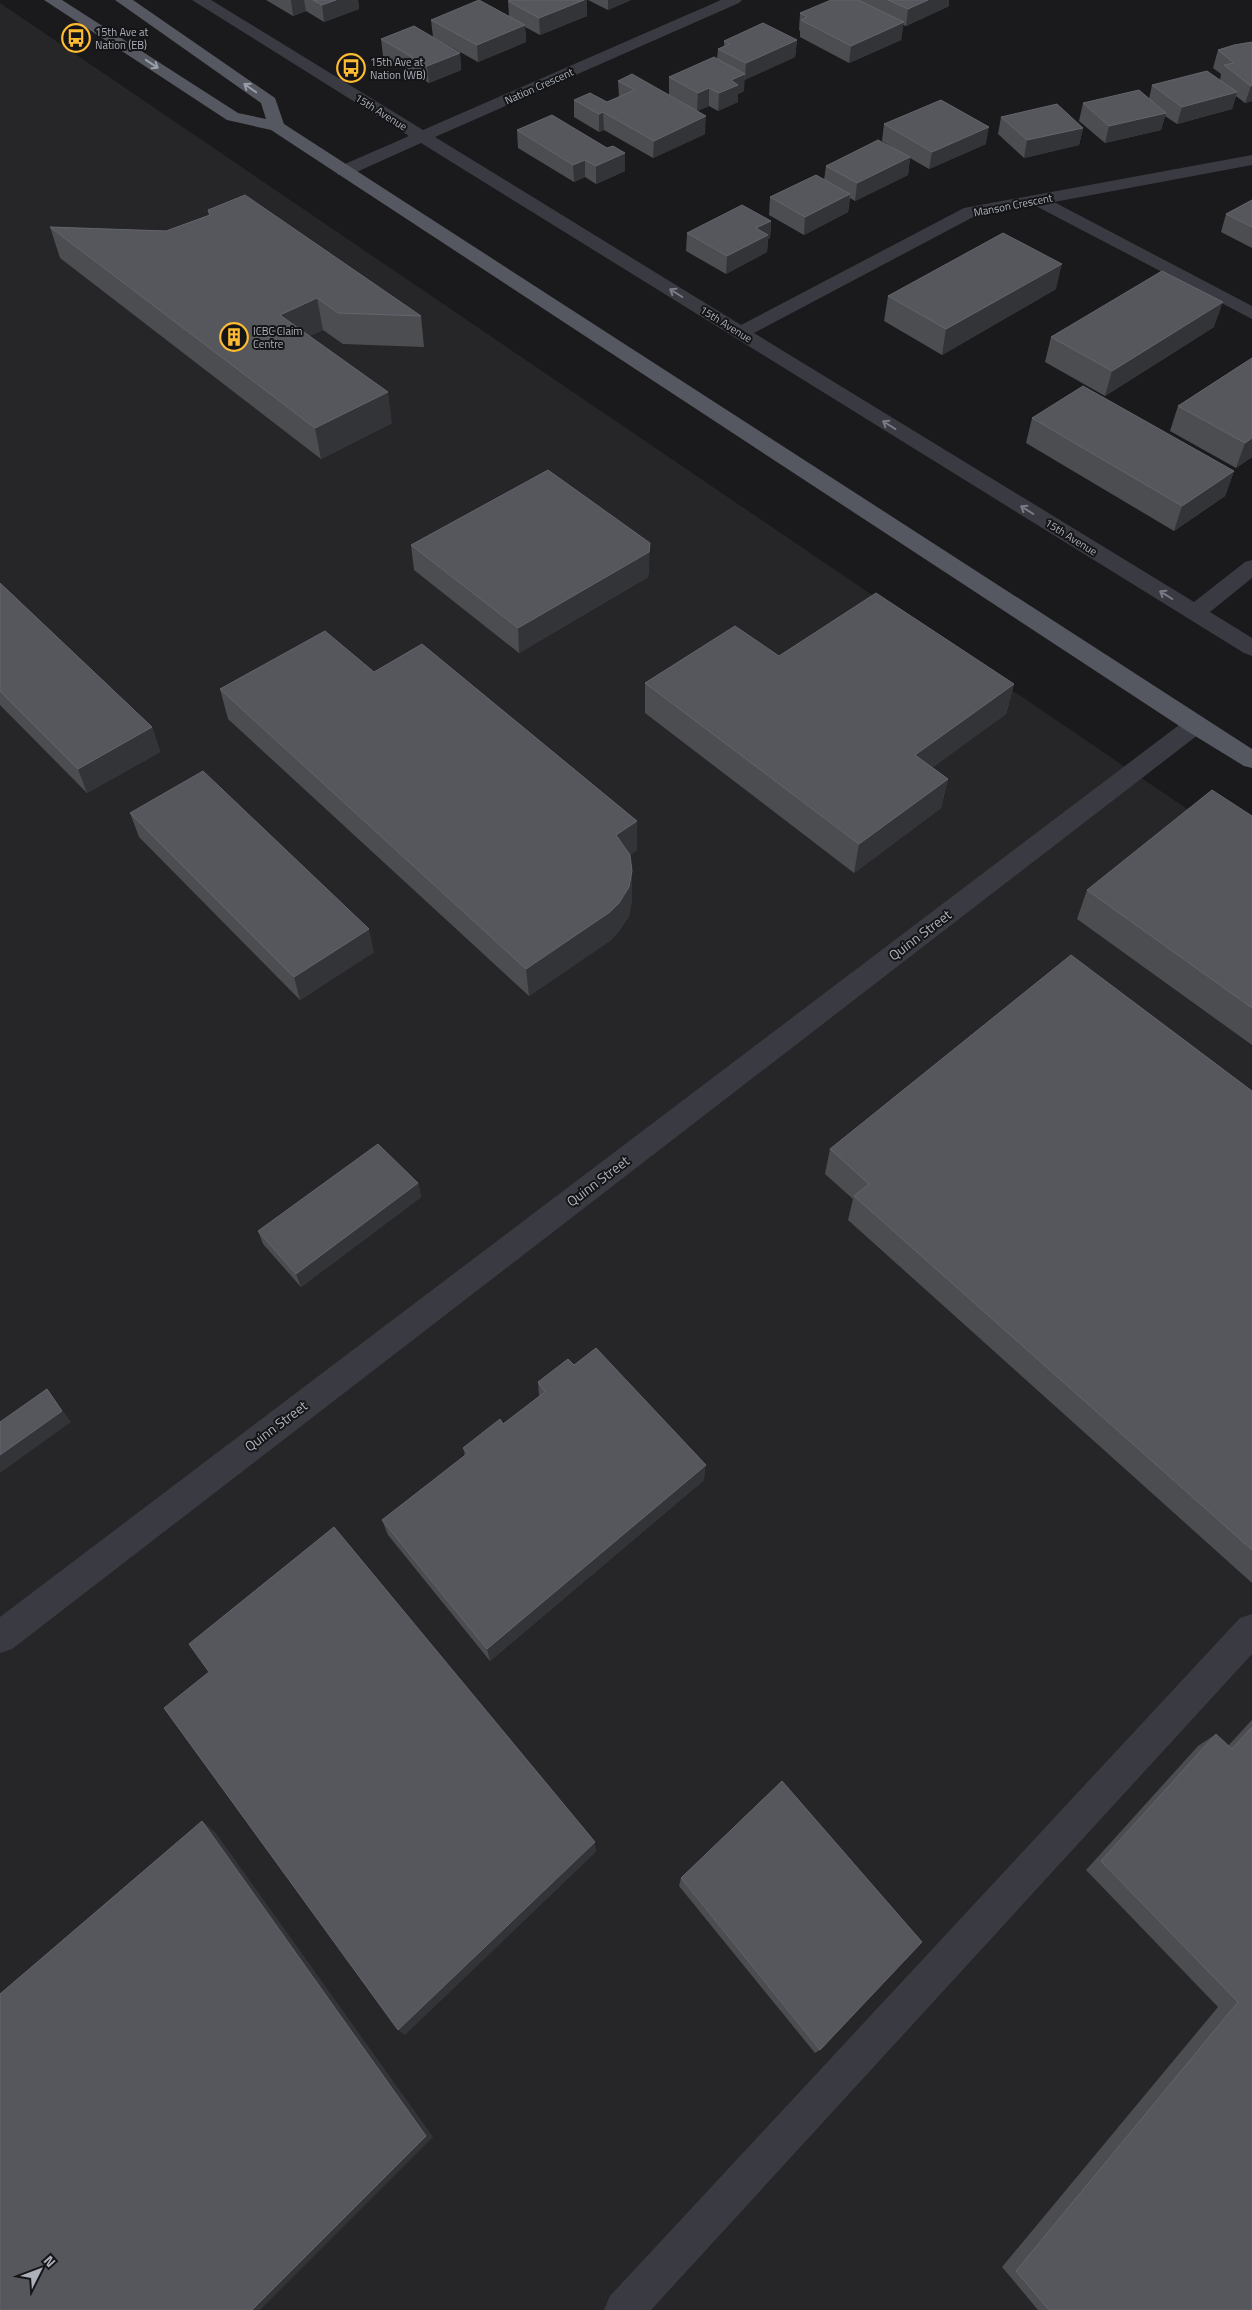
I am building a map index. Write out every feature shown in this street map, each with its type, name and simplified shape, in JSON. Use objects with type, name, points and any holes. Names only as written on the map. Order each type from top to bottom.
[{"type":"main road","points":[[52,0],[233,117],[276,126],[1195,725],[1252,760]]},
{"type":"main road","points":[[124,0],[269,101],[276,126]]},
{"type":"street","name":"15th Avenue","points":[[200,0],[1252,648]]},
{"type":"street","name":"Nation Crescent","points":[[344,171],[734,0]]},
{"type":"street","name":"Manson Crescent","points":[[740,333],[970,212],[1252,160]]},
{"type":"street","points":[[1038,200],[1252,313]]},
{"type":"street","points":[[1195,613],[1252,567]]},
{"type":"street","name":"Quinn Street","points":[[0,1636],[1195,725]]},
{"type":"street","points":[[624,2310],[1252,1630]]},
{"type":"shaded area","points":[[0,3],[1252,853],[1252,2310],[0,2310]]},
{"type":"building","points":[[313,0],[336,0],[322,5]]},
{"type":"building","points":[[479,0],[525,25],[477,45],[431,20]]},
{"type":"building","points":[[584,0],[539,18],[508,1]]},
{"type":"building","points":[[831,0],[858,0],[904,22],[851,46],[801,20],[807,17],[800,13]]},
{"type":"building","points":[[888,0],[928,0],[908,9]]},
{"type":"building","points":[[763,23],[797,40],[746,63],[718,49],[730,44],[724,41]]},
{"type":"building","points":[[414,26],[460,53],[427,66],[381,39]]},
{"type":"building","points":[[1252,42],[1251,86],[1224,65],[1234,63],[1218,50]]},
{"type":"building","points":[[714,57],[745,74],[731,80],[738,85],[719,93],[709,88],[698,93],[669,77]]},
{"type":"building","points":[[1207,71],[1237,92],[1182,107],[1152,85]]},
{"type":"building","points":[[632,74],[706,116],[654,141],[603,112],[599,114],[574,100],[590,93],[607,102],[635,90],[618,81]]},
{"type":"building","points":[[1139,90],[1166,113],[1109,126],[1083,103]]},
{"type":"building","points":[[941,100],[989,127],[932,152],[884,124]]},
{"type":"building","points":[[1057,104],[1083,128],[1027,140],[1001,117]]},
{"type":"building","points":[[552,115],[607,148],[613,146],[625,153],[596,166],[585,160],[573,165],[517,130]]},
{"type":"building","points":[[878,140],[910,157],[857,183],[826,166]]},
{"type":"building","points":[[816,175],[850,194],[805,217],[770,197]]},
{"type":"building","name":"ICBC Claim Centre","points":[[245,195],[421,316],[338,313],[317,298],[280,315],[388,392],[315,428],[50,227],[166,231],[210,215],[208,210]]},
{"type":"building","points":[[1252,200],[1252,227],[1226,214]]},
{"type":"building","points":[[742,205],[771,221],[756,228],[768,235],[727,256],[687,233]]},
{"type":"building","points":[[1003,233],[1062,264],[946,329],[888,296]]},
{"type":"building","points":[[1162,271],[1223,302],[1112,371],[1051,337]]},
{"type":"building","points":[[1252,358],[1252,438],[1245,443],[1178,406]]},
{"type":"building","points":[[1083,386],[1234,471],[1182,506],[1032,418]]},
{"type":"building","points":[[548,470],[650,543],[649,552],[518,628],[411,545]]},
{"type":"building","points":[[0,583],[152,727],[78,769],[0,691]]},
{"type":"building","points":[[876,593],[1014,684],[915,755],[948,779],[859,844],[645,683],[735,626],[779,656]]},
{"type":"building","points":[[325,631],[374,672],[422,644],[637,821],[616,835],[630,855],[632,871],[629,887],[619,903],[610,912],[526,969],[220,689]]},
{"type":"building","points":[[203,771],[369,929],[294,977],[130,813]]},
{"type":"building","points":[[1212,790],[1252,816],[1252,1008],[1087,890]]},
{"type":"building","points":[[1071,955],[1252,1091],[1252,1550],[854,1196],[869,1184],[830,1149]]},
{"type":"building","points":[[378,1144],[418,1183],[296,1274],[258,1231]]},
{"type":"building","points":[[596,1348],[706,1465],[487,1649],[382,1520],[468,1453],[463,1448],[500,1419],[503,1424],[545,1392],[538,1382],[568,1359],[574,1365]]},
{"type":"building","points":[[47,1389],[62,1411],[0,1455],[0,1422]]},
{"type":"building","points":[[334,1527],[595,1842],[398,2030],[164,1708],[209,1672],[189,1644]]},
{"type":"building","points":[[1252,1727],[1252,2310],[1049,2310],[1016,2271],[1238,2002],[1101,1861],[1216,1734],[1232,1749]]},
{"type":"building","points":[[782,1781],[922,1942],[820,2050],[681,1878]]},
{"type":"building","points":[[202,1821],[426,2136],[252,2310],[0,2310],[0,1994]]},
{"type":"place","name":"15th Ave at Nation (EB)","points":[[76,38]]},
{"type":"place","name":"15th Ave at Nation (WB)","points":[[351,68]]},
{"type":"place","name":"ICBC Claim Centre","points":[[234,337]]}]
